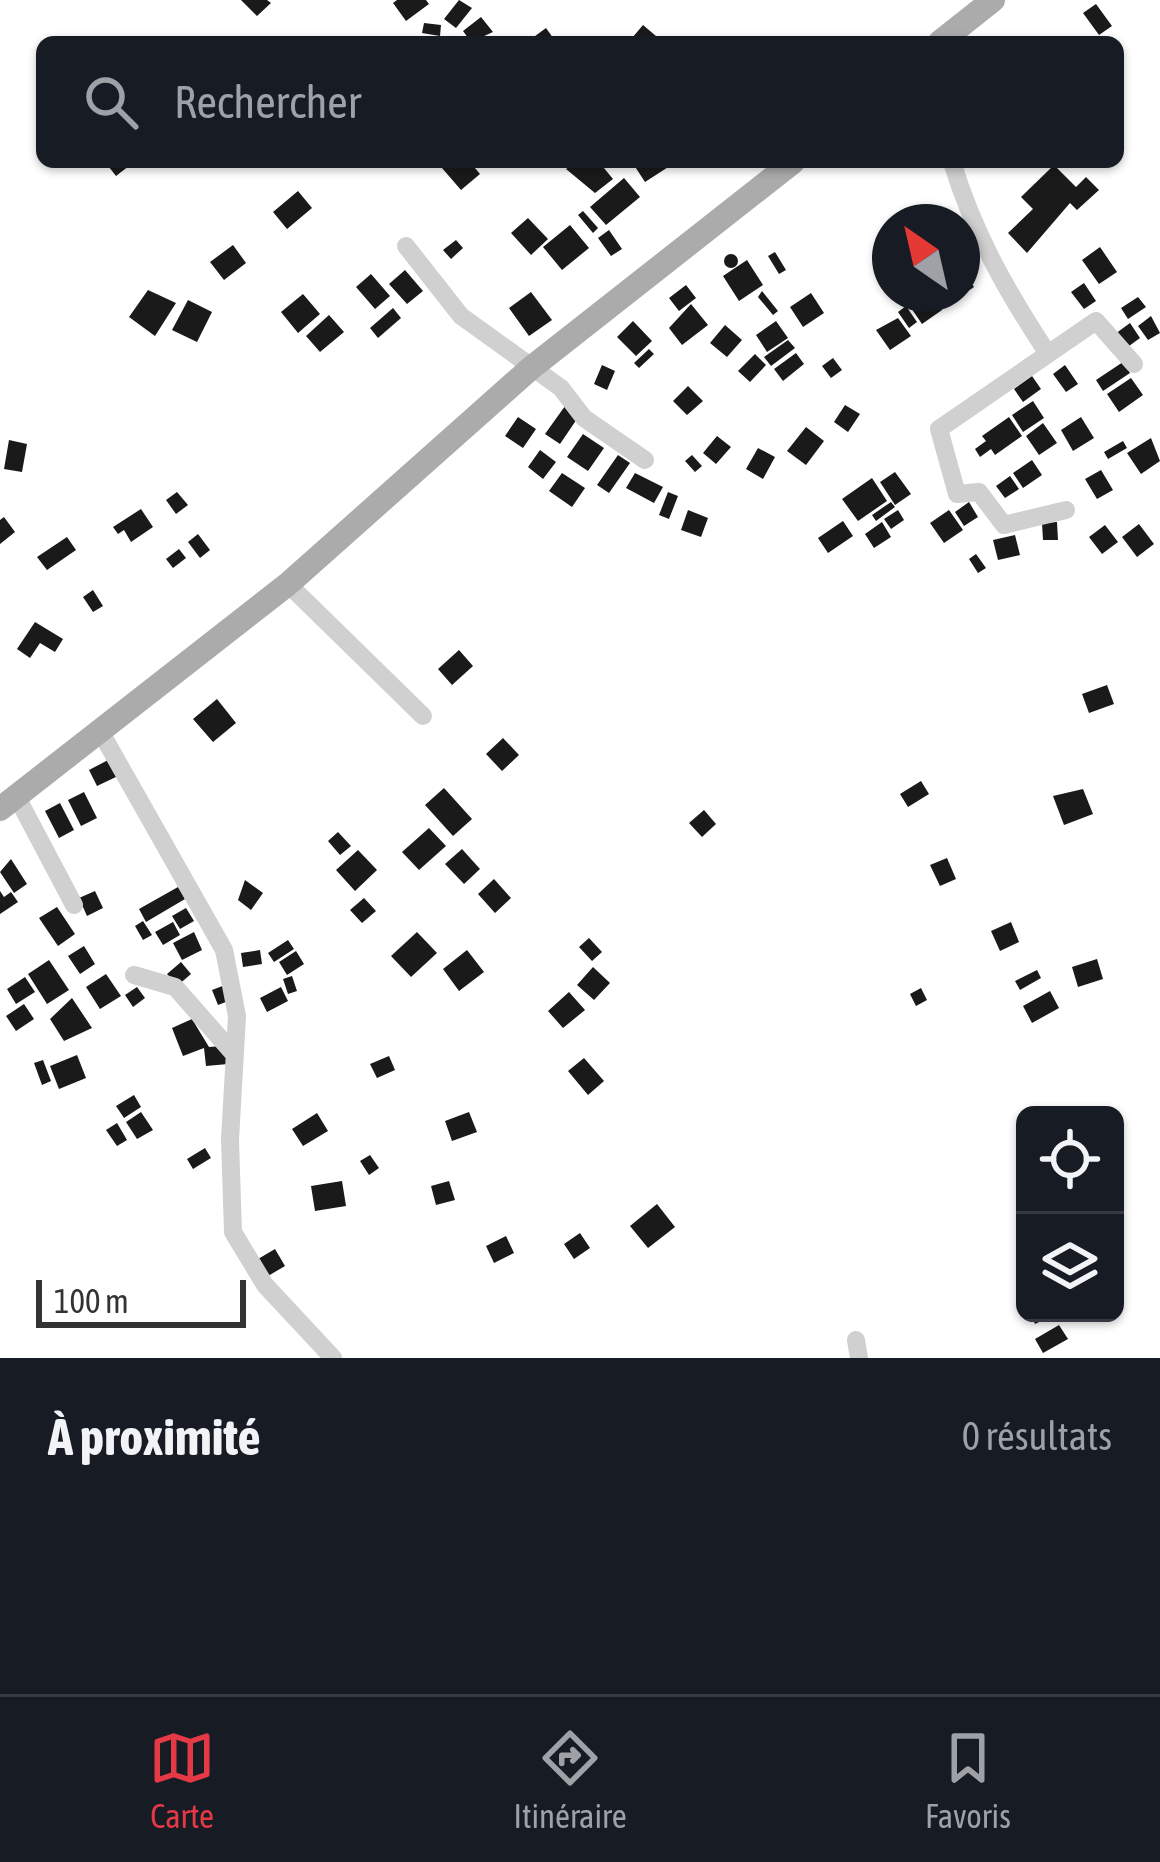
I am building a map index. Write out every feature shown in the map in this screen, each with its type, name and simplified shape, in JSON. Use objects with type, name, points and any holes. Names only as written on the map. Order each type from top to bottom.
[{"type":"main road","points":[[945,36],[965,9],[993,0]]},
{"type":"main road","points":[[9,804],[288,584],[531,368],[785,168]]},
{"type":"street","points":[[954,168],[972,226],[1006,292],[1048,354]]},
{"type":"street","points":[[406,247],[460,316],[561,388],[584,418],[645,460]]},
{"type":"street","points":[[1066,510],[1004,525],[979,492],[957,494],[939,429],[1096,321],[1134,364]]},
{"type":"street","points":[[288,584],[423,716]]},
{"type":"street","points":[[99,729],[224,950],[236,1016],[233,1232],[265,1286],[333,1358]]},
{"type":"street","points":[[9,804],[74,905]]},
{"type":"street","points":[[134,975],[175,987],[233,1054]]},
{"type":"building","points":[[241,0],[267,0],[271,3],[257,16]]},
{"type":"building","points":[[459,0],[472,8],[456,28],[444,19]]},
{"type":"building","points":[[393,3],[429,4],[406,21]]},
{"type":"building","points":[[1096,4],[1112,26],[1099,35],[1083,13]]},
{"type":"building","points":[[481,17],[493,32],[467,36],[463,31]]},
{"type":"building","points":[[424,23],[441,25],[440,36],[422,33]]},
{"type":"building","points":[[643,25],[656,36],[634,36]]},
{"type":"building","points":[[442,168],[475,168],[480,174],[461,190]]},
{"type":"building","points":[[604,168],[613,179],[595,193],[566,169]]},
{"type":"building","points":[[636,168],[667,168],[645,182]]},
{"type":"building","points":[[1051,168],[1057,168],[1076,187],[1086,177],[1099,190],[1077,210],[1070,203],[1027,253],[1008,233],[1033,209],[1021,197]]},
{"type":"building","points":[[624,178],[640,197],[606,225],[590,207]]},
{"type":"building","points":[[298,191],[312,208],[287,229],[273,212]]},
{"type":"building","points":[[583,211],[598,228],[593,233],[578,215]]},
{"type":"building","points":[[528,218],[548,239],[531,255],[511,233]]},
{"type":"building","points":[[570,225],[589,248],[562,270],[543,247]]},
{"type":"building","points":[[609,230],[622,249],[611,256],[598,238]]},
{"type":"building","points":[[456,240],[463,248],[451,259],[443,250]]},
{"type":"building","points":[[233,245],[246,263],[224,280],[210,262]]},
{"type":"building","points":[[1100,247],[1117,272],[1099,284],[1082,260]]},
{"type":"building","points":[[775,252],[786,270],[779,274],[768,256]]},
{"type":"building","points":[[731,254],[738,261],[731,268],[724,261]]},
{"type":"building","points":[[747,260],[763,285],[739,301],[723,276]]},
{"type":"building","points":[[405,270],[423,291],[407,304],[389,284]]},
{"type":"building","points":[[371,274],[390,296],[375,309],[356,287]]},
{"type":"building","points":[[1084,283],[1096,301],[1084,309],[1071,292]]},
{"type":"building","points":[[686,285],[696,298],[679,311],[669,298]]},
{"type":"building","points":[[148,290],[176,303],[155,336],[129,317]]},
{"type":"building","points":[[762,291],[778,311],[773,315],[758,297]]},
{"type":"building","points":[[531,292],[552,320],[529,336],[509,308]]},
{"type":"building","points":[[811,293],[824,313],[803,327],[790,307]]},
{"type":"building","points":[[303,294],[320,314],[298,333],[281,312]]},
{"type":"building","points":[[1138,297],[1146,307],[1128,319],[1121,308]]},
{"type":"building","points":[[188,300],[212,312],[197,342],[172,330]]},
{"type":"building","points":[[691,304],[708,325],[682,345],[669,328]]},
{"type":"building","points":[[393,308],[401,318],[378,338],[370,328]]},
{"type":"building","points":[[898,312],[910,312],[917,322],[909,328]]},
{"type":"building","points":[[914,312],[939,312],[922,324]]},
{"type":"building","points":[[329,315],[344,332],[320,352],[306,336]]},
{"type":"building","points":[[1151,316],[1160,333],[1148,340],[1138,326]]},
{"type":"building","points":[[898,318],[911,336],[890,350],[876,330]]},
{"type":"building","points":[[633,321],[652,341],[636,356],[617,337]]},
{"type":"building","points":[[776,321],[788,338],[767,352],[756,335]]},
{"type":"building","points":[[1130,323],[1140,338],[1125,349],[1115,334]]},
{"type":"building","points":[[725,325],[742,340],[727,357],[710,343]]},
{"type":"building","points":[[788,340],[795,348],[771,366],[764,357]]},
{"type":"building","points":[[649,349],[654,354],[639,368],[634,363]]},
{"type":"building","points":[[796,353],[804,364],[783,381],[774,369]]},
{"type":"building","points":[[755,354],[766,365],[750,382],[738,371]]},
{"type":"building","points":[[833,358],[842,370],[831,378],[822,366]]},
{"type":"building","points":[[1123,362],[1130,373],[1103,391],[1096,380]]},
{"type":"building","points":[[602,365],[615,371],[607,390],[594,384]]},
{"type":"building","points":[[1065,365],[1078,384],[1066,392],[1053,374]]},
{"type":"building","points":[[1032,376],[1041,389],[1023,402],[1014,389]]},
{"type":"building","points":[[1131,378],[1143,395],[1119,412],[1107,394]]},
{"type":"building","points":[[688,386],[703,401],[687,415],[673,401]]},
{"type":"building","points":[[1033,401],[1044,418],[1023,432],[1012,415]]},
{"type":"building","points":[[845,405],[860,414],[848,432],[834,422]]},
{"type":"building","points":[[565,406],[579,416],[560,444],[545,434]]},
{"type":"building","points":[[518,417],[536,429],[523,448],[505,436]]},
{"type":"building","points":[[1009,417],[1022,436],[995,455],[991,449],[980,457],[975,449],[986,441],[982,436]]},
{"type":"building","points":[[1081,417],[1094,438],[1073,451],[1061,430]]},
{"type":"building","points":[[1043,423],[1057,443],[1039,455],[1026,436]]},
{"type":"building","points":[[806,427],[824,441],[806,465],[787,451]]},
{"type":"building","points":[[583,434],[604,448],[588,471],[567,457]]},
{"type":"building","points":[[717,436],[731,447],[716,464],[703,453]]},
{"type":"building","points":[[1151,438],[1160,461],[1141,474],[1127,453]]},
{"type":"building","points":[[9,440],[27,444],[22,472],[4,469]]},
{"type":"building","points":[[1123,441],[1127,448],[1108,459],[1104,452]]},
{"type":"building","points":[[758,448],[775,457],[763,479],[746,469]]},
{"type":"building","points":[[540,450],[556,462],[543,479],[528,467]]},
{"type":"building","points":[[618,455],[630,463],[609,493],[597,485]]},
{"type":"building","points":[[692,455],[702,466],[695,472],[685,461]]},
{"type":"building","points":[[1032,460],[1042,475],[1023,488],[1013,473]]},
{"type":"building","points":[[1101,470],[1113,490],[1097,499],[1085,479]]},
{"type":"building","points":[[895,472],[911,494],[895,505],[880,482]]},
{"type":"building","points":[[562,473],[585,488],[572,507],[549,491]]},
{"type":"building","points":[[635,473],[663,487],[654,503],[626,488]]},
{"type":"building","points":[[1010,476],[1019,489],[1005,498],[996,486]]},
{"type":"building","points":[[872,478],[887,501],[858,521],[842,499]]},
{"type":"building","points":[[177,492],[188,505],[176,514],[166,500]]},
{"type":"building","points":[[668,492],[678,496],[669,519],[659,515]]},
{"type":"building","points":[[891,502],[895,507],[876,521],[872,515]]},
{"type":"building","points":[[969,502],[978,517],[964,526],[955,512]]},
{"type":"building","points":[[141,509],[153,527],[131,542],[124,530],[118,534],[113,527]]},
{"type":"building","points":[[688,510],[708,518],[701,537],[681,530]]},
{"type":"building","points":[[898,510],[904,520],[891,529],[884,519]]},
{"type":"building","points":[[949,510],[963,530],[944,543],[930,523]]},
{"type":"building","points":[[4,517],[15,532],[0,544],[0,520]]},
{"type":"building","points":[[843,521],[853,536],[828,553],[818,538]]},
{"type":"building","points":[[882,522],[891,537],[874,548],[865,534]]},
{"type":"building","points":[[1057,522],[1058,540],[1043,540],[1042,523]]},
{"type":"building","points":[[1139,524],[1154,544],[1137,557],[1122,537]]},
{"type":"building","points":[[1105,525],[1118,542],[1102,554],[1089,537]]},
{"type":"building","points":[[198,534],[210,550],[200,558],[188,542]]},
{"type":"building","points":[[1015,535],[1020,555],[998,560],[993,540]]},
{"type":"building","points":[[67,537],[76,550],[47,570],[37,557]]},
{"type":"building","points":[[179,549],[186,558],[173,568],[166,559]]},
{"type":"building","points":[[976,554],[986,568],[978,573],[969,559]]},
{"type":"building","points":[[93,590],[103,606],[93,612],[83,597]]},
{"type":"building","points":[[35,622],[63,639],[55,652],[40,643],[30,658],[17,649]]},
{"type":"building","points":[[459,650],[473,666],[452,685],[438,669]]},
{"type":"building","points":[[1107,685],[1114,704],[1089,713],[1082,694]]},
{"type":"building","points":[[217,699],[236,723],[213,742],[193,719]]},
{"type":"building","points":[[503,738],[519,755],[502,771],[486,754]]},
{"type":"building","points":[[110,759],[118,776],[97,786],[89,770]]},
{"type":"building","points":[[921,781],[929,794],[908,807],[900,794]]},
{"type":"building","points":[[444,788],[472,819],[453,836],[425,805]]},
{"type":"building","points":[[1083,789],[1093,814],[1064,825],[1053,796]]},
{"type":"building","points":[[84,792],[97,818],[81,826],[68,800]]},
{"type":"building","points":[[60,803],[74,830],[59,838],[45,811]]},
{"type":"building","points":[[704,810],[716,824],[702,837],[689,823]]},
{"type":"building","points":[[429,828],[446,846],[419,870],[402,852]]},
{"type":"building","points":[[338,832],[351,846],[340,855],[328,841]]},
{"type":"building","points":[[462,849],[480,869],[464,884],[445,864]]},
{"type":"building","points":[[358,850],[377,870],[355,891],[336,870]]},
{"type":"building","points":[[947,858],[956,879],[940,886],[930,865]]},
{"type":"building","points":[[11,859],[27,884],[14,893],[0,872]]},
{"type":"building","points":[[494,879],[511,898],[495,913],[478,894]]},
{"type":"building","points":[[245,880],[263,893],[251,910],[238,900]]},
{"type":"building","points":[[178,887],[185,899],[146,922],[139,909]]},
{"type":"building","points":[[0,891],[4,897],[11,892],[18,902],[0,914]]},
{"type":"building","points":[[95,891],[103,908],[87,916],[79,898]]},
{"type":"building","points":[[364,898],[376,911],[362,923],[350,910]]},
{"type":"building","points":[[57,907],[75,934],[58,946],[39,918]]},
{"type":"building","points":[[186,908],[194,921],[180,929],[172,916]]},
{"type":"building","points":[[143,921],[152,935],[143,940],[135,926]]},
{"type":"building","points":[[173,922],[180,935],[163,945],[155,932]]},
{"type":"building","points":[[1011,922],[1019,942],[1000,951],[991,931]]},
{"type":"building","points":[[194,932],[202,950],[182,960],[173,943]]},
{"type":"building","points":[[417,932],[437,953],[411,977],[391,956]]},
{"type":"building","points":[[589,938],[602,952],[592,961],[579,947]]},
{"type":"building","points":[[288,940],[294,949],[274,962],[268,953]]},
{"type":"building","points":[[84,946],[95,964],[80,974],[68,956]]},
{"type":"building","points":[[260,950],[262,964],[243,967],[241,953]]},
{"type":"building","points":[[467,950],[484,972],[459,991],[443,969]]},
{"type":"building","points":[[296,951],[304,964],[287,975],[279,962]]},
{"type":"building","points":[[1097,959],[1103,979],[1078,987],[1072,967]]},
{"type":"building","points":[[49,960],[69,990],[47,1004],[28,974]]},
{"type":"building","points":[[181,962],[191,974],[177,986],[167,974]]},
{"type":"building","points":[[593,967],[610,983],[594,1000],[577,985]]},
{"type":"building","points":[[1037,970],[1041,978],[1020,990],[1015,981]]},
{"type":"building","points":[[106,974],[121,996],[100,1009],[86,987]]},
{"type":"building","points":[[292,976],[297,991],[288,994],[283,979]]},
{"type":"building","points":[[25,977],[35,992],[16,1004],[7,989]]},
{"type":"building","points":[[225,985],[231,1000],[218,1005],[212,990]]},
{"type":"building","points":[[137,987],[145,998],[133,1007],[125,995]]},
{"type":"building","points":[[281,987],[288,1001],[267,1012],[260,998]]},
{"type":"building","points":[[921,988],[927,1000],[916,1006],[910,994]]},
{"type":"building","points":[[1050,991],[1059,1008],[1032,1023],[1023,1006]]},
{"type":"building","points":[[569,992],[585,1010],[563,1028],[548,1011]]},
{"type":"building","points":[[72,998],[92,1028],[64,1041],[50,1019]]},
{"type":"building","points":[[24,1004],[34,1019],[16,1031],[6,1016]]},
{"type":"building","points":[[192,1019],[209,1047],[222,1046],[228,1064],[206,1066],[204,1048],[183,1056],[172,1028]]},
{"type":"building","points":[[77,1055],[86,1078],[59,1089],[50,1066]]},
{"type":"building","points":[[389,1056],[395,1070],[377,1078],[370,1064]]},
{"type":"building","points":[[584,1058],[604,1081],[588,1095],[568,1071]]},
{"type":"building","points":[[43,1060],[51,1081],[42,1085],[34,1063]]},
{"type":"building","points":[[134,1095],[141,1107],[124,1118],[116,1106]]},
{"type":"building","points":[[141,1112],[153,1130],[137,1139],[126,1122]]},
{"type":"building","points":[[469,1112],[477,1132],[452,1141],[445,1121]]},
{"type":"building","points":[[317,1113],[328,1131],[303,1146],[292,1129]]},
{"type":"building","points":[[117,1123],[127,1140],[117,1146],[106,1130]]},
{"type":"building","points":[[205,1148],[211,1158],[193,1169],[187,1159]]},
{"type":"building","points":[[370,1155],[379,1168],[369,1175],[360,1161]]},
{"type":"building","points":[[342,1181],[346,1206],[315,1211],[311,1186]]},
{"type":"building","points":[[449,1181],[455,1200],[436,1205],[431,1186]]},
{"type":"building","points":[[657,1204],[675,1227],[648,1248],[630,1226]]},
{"type":"building","points":[[580,1233],[590,1248],[574,1259],[564,1244]]},
{"type":"building","points":[[506,1236],[514,1253],[494,1263],[486,1246]]},
{"type":"building","points":[[275,1249],[285,1266],[268,1276],[258,1259]]},
{"type":"building","points":[[1059,1325],[1068,1339],[1043,1353],[1035,1339]]}]
